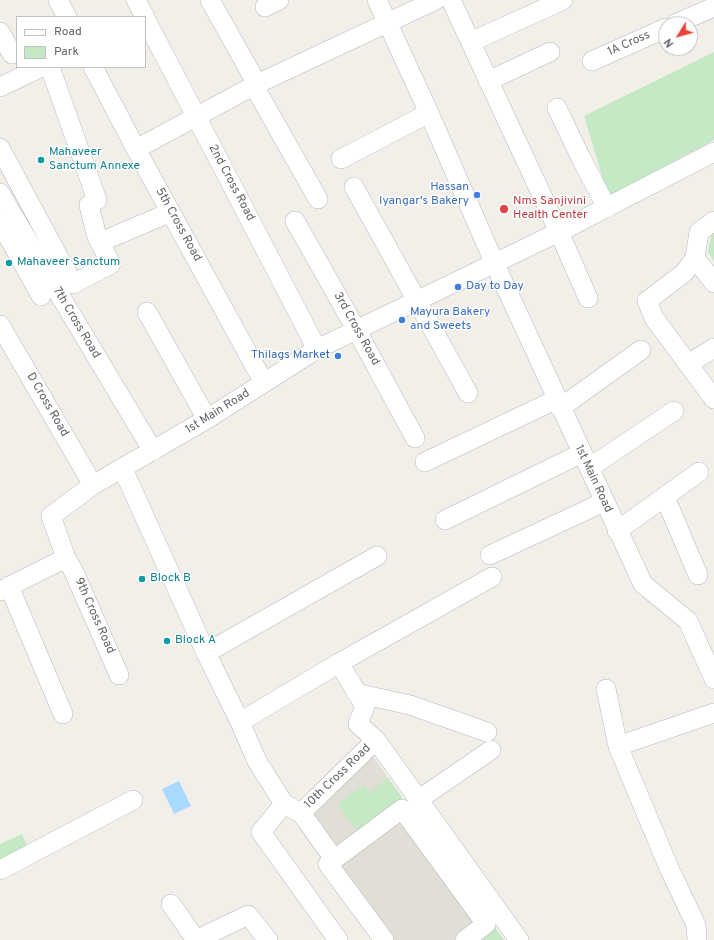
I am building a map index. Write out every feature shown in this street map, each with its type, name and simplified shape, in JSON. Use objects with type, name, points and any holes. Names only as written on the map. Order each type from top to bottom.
[{"type":"street","points":[[58,0],[66,16]]},
{"type":"street","name":"2nd Cross Road","points":[[136,0],[144,16]]},
{"type":"street","points":[[210,0],[318,199]]},
{"type":"street","points":[[377,0],[429,113],[494,262]]},
{"type":"street","points":[[136,149],[256,85],[436,0]]},
{"type":"street","points":[[450,0],[559,232],[588,298]]},
{"type":"street","points":[[471,42],[564,0]]},
{"type":"street","points":[[693,16],[714,7]]},
{"type":"street","name":"2nd Cross Road","points":[[146,19],[317,348]]},
{"type":"street","points":[[0,32],[12,54]]},
{"type":"street","name":"1A Cross","points":[[592,61],[658,32]]},
{"type":"street","points":[[488,81],[550,52]]},
{"type":"street","points":[[0,87],[40,68]]},
{"type":"street","points":[[0,148],[73,284],[111,264],[97,237],[89,205],[97,200],[50,68]]},
{"type":"street","name":"5th Cross Road","points":[[94,68],[264,383]]},
{"type":"street","points":[[557,108],[607,208]]},
{"type":"street","points":[[341,159],[429,113]]},
{"type":"street","name":"1st Main Road","points":[[66,558],[51,516],[93,485],[153,452],[207,419],[317,348],[559,232],[714,152]]},
{"type":"street","points":[[354,187],[468,393]]},
{"type":"street","name":"7th Cross Road","points":[[0,193],[153,452]]},
{"type":"street","points":[[110,238],[171,212]]},
{"type":"street","name":"3rd Cross Road","points":[[295,220],[415,438]]},
{"type":"street","points":[[714,221],[699,232],[695,258],[684,273],[647,301],[654,318],[714,399]]},
{"type":"street","points":[[0,222],[41,296]]},
{"type":"street","points":[[695,258],[714,283]]},
{"type":"street","name":"1st Main Road","points":[[494,262],[617,531],[643,584],[688,621],[714,679]]},
{"type":"street","points":[[147,312],[207,419]]},
{"type":"street","name":"D Cross Road","points":[[0,326],[93,485]]},
{"type":"street","points":[[688,364],[714,348]]},
{"type":"street","points":[[425,462],[559,403],[641,350]]},
{"type":"street","points":[[445,520],[586,461],[674,411]]},
{"type":"street","name":"10th Cross Road","points":[[123,469],[206,653],[240,722],[257,761],[284,804],[301,813],[376,740],[519,940]]},
{"type":"street","points":[[617,531],[699,472]]},
{"type":"street","points":[[665,497],[698,575]]},
{"type":"street","points":[[490,555],[604,502]]},
{"type":"street","points":[[206,653],[377,556]]},
{"type":"street","points":[[63,714],[4,588],[66,558]]},
{"type":"street","name":"9th Cross Road","points":[[66,558],[74,572],[119,676]]},
{"type":"street","points":[[240,722],[492,577]]},
{"type":"street","points":[[339,664],[365,706],[358,724],[376,740]]},
{"type":"street","points":[[606,689],[618,746],[669,868],[696,925],[697,940]]},
{"type":"street","points":[[356,693],[410,705],[489,741],[418,800]]},
{"type":"street","points":[[618,746],[714,713]]},
{"type":"street","points":[[0,870],[133,800]]},
{"type":"street","points":[[284,804],[261,832],[338,940]]},
{"type":"street","points":[[384,940],[328,864],[402,809],[486,924],[465,940]]},
{"type":"street","points":[[301,813],[334,859]]},
{"type":"street","points":[[171,904],[196,940],[248,915],[268,940]]},
{"type":"shaded area","points":[[372,755],[504,940],[380,940],[298,827]]},
{"type":"green space","points":[[714,52],[714,140],[608,196],[584,116]]},
{"type":"green space","points":[[714,232],[714,261],[708,252],[712,233]]},
{"type":"green space","points":[[388,778],[405,802],[360,835],[337,804],[364,785],[369,792]]},
{"type":"green space","points":[[22,834],[30,851],[0,865],[0,844]]},
{"type":"green space","points":[[494,926],[504,940],[474,940]]},
{"type":"water","points":[[179,781],[191,806],[174,814],[162,789]]},
{"type":"place","name":"Mahaveer Sanctum Annexe","points":[[41,160]]},
{"type":"place","name":"Hassan Iyangar's Bakery","points":[[477,195]]},
{"type":"place","name":"Nms Sanjivini Health Center","points":[[504,209]]},
{"type":"place","name":"Mahaveer Sanctum","points":[[9,263]]},
{"type":"place","name":"Day to Day","points":[[458,287]]},
{"type":"place","name":"Mayura Bakery and Sweets","points":[[402,320]]},
{"type":"place","name":"Thilags Market","points":[[338,356]]},
{"type":"place","name":"Block B","points":[[142,579]]},
{"type":"place","name":"Block A","points":[[167,641]]}]
